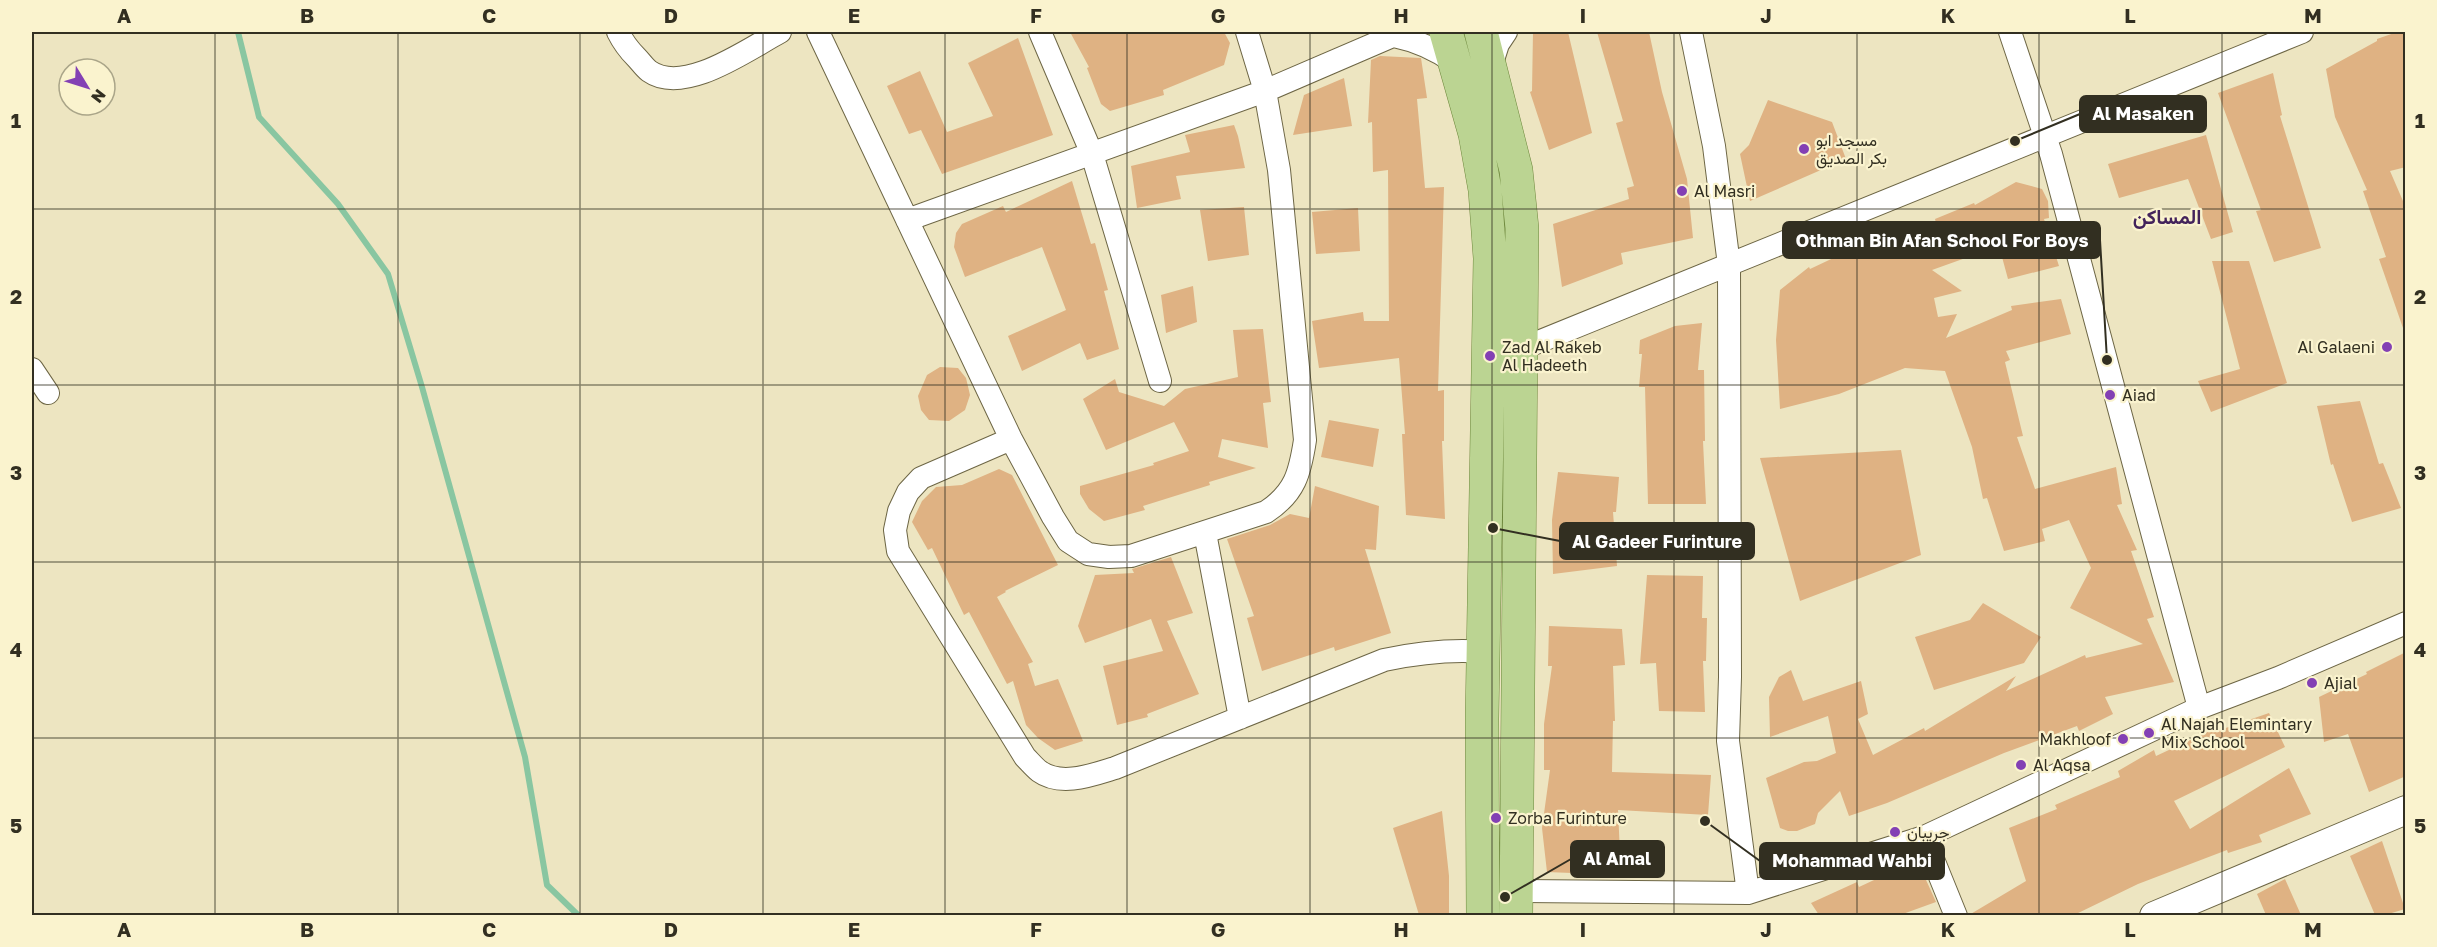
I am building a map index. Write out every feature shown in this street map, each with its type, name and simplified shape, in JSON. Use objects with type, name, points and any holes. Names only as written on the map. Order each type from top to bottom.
[{"type":"main road","points":[[1446,32],[1475,134],[1485,190],[1490,258],[1484,652],[1483,915]]},
{"type":"main road","points":[[1481,32],[1516,170],[1522,228],[1516,903]]},
{"type":"street","points":[[618,32],[623,44],[650,71],[666,77],[687,78],[711,69],[780,32]]},
{"type":"street","points":[[818,32],[1011,439],[1068,541],[1088,554],[1109,557],[1131,556],[1266,512],[1282,501],[1293,486],[1301,467],[1305,440],[1279,170],[1265,91],[1247,32]]},
{"type":"street","points":[[1040,32],[1092,154],[1160,381]]},
{"type":"street","points":[[1491,66],[1498,44],[1506,32]]},
{"type":"street","points":[[1691,32],[1714,146],[1729,265],[1730,677],[1728,741],[1748,893]]},
{"type":"street","points":[[2010,32],[2051,154],[2199,708]]},
{"type":"street","points":[[1488,352],[1521,349],[2302,32]]},
{"type":"street","points":[[907,220],[1265,91],[1398,34],[1438,50],[1455,63]]},
{"type":"street","points":[[32,369],[48,393]]},
{"type":"street","points":[[1011,439],[921,478],[908,492],[898,511],[896,530],[898,552],[1025,757],[1040,772],[1057,778],[1082,778],[1115,768],[1384,660],[1431,652],[1458,650],[1484,652]]},
{"type":"street","points":[[1205,533],[1240,718]]},
{"type":"street","points":[[1516,903],[1748,893],[1924,837],[2199,708],[2278,678],[2406,623]]},
{"type":"street","points":[[2154,915],[2406,810]]},
{"type":"street","points":[[1924,837],[1956,915]]},
{"type":"building","points":[[1070,32],[1224,32],[1230,43],[1224,65],[1163,90],[1164,95],[1110,111],[1101,104],[1087,68],[1089,67]]},
{"type":"building","points":[[1533,32],[1568,32],[1592,133],[1549,150],[1530,92],[1532,91]]},
{"type":"building","points":[[1597,32],[1649,32],[1662,92],[1687,179],[1693,238],[1621,253],[1623,264],[1562,287],[1553,224],[1629,199],[1627,188],[1634,186],[1616,123],[1623,121]]},
{"type":"building","points":[[2397,32],[2406,32],[2406,167],[2390,171],[2406,208],[2406,328],[2403,328],[2379,259],[2386,257],[2363,191],[2367,190],[2335,117],[2326,69],[2377,39]]},
{"type":"building","points":[[1018,38],[1053,135],[942,174],[921,130],[909,134],[887,86],[920,71],[947,132],[993,116],[968,63]]},
{"type":"building","points":[[1380,56],[1421,58],[1427,98],[1417,99],[1425,188],[1444,187],[1438,391],[1444,390],[1444,441],[1442,441],[1445,519],[1406,515],[1402,434],[1405,434],[1399,358],[1319,368],[1312,321],[1363,312],[1364,321],[1389,321],[1388,170],[1373,172],[1372,122],[1368,123],[1371,60]]},
{"type":"building","points":[[2273,73],[2282,115],[2280,116],[2321,248],[2274,262],[2256,211],[2261,210],[2218,93]]},
{"type":"building","points":[[1344,78],[1352,126],[1293,135],[1304,95]]},
{"type":"building","points":[[1768,100],[1832,122],[1846,159],[1750,201],[1740,154],[1749,145]]},
{"type":"building","points":[[1234,125],[1245,168],[1176,176],[1181,199],[1137,208],[1131,166],[1190,152],[1185,135]]},
{"type":"building","points":[[2206,135],[2233,232],[2211,239],[2188,179],[2119,198],[2108,164]]},
{"type":"building","points":[[1072,181],[1091,244],[1095,243],[1108,290],[1104,291],[1119,349],[1087,360],[1080,343],[1022,371],[1008,336],[1066,310],[1042,247],[965,277],[954,247],[956,233],[962,224],[1003,206],[1006,212]]},
{"type":"building","points":[[2016,182],[2042,189],[2048,201],[2049,218],[2044,219],[2059,266],[2008,279],[1999,246],[1932,270],[1962,291],[1934,298],[1938,317],[1957,314],[1946,338],[2012,310],[2011,306],[2061,299],[2071,334],[2006,351],[2010,360],[2005,362],[2023,436],[2017,437],[2035,489],[2116,467],[2122,504],[2117,505],[2137,550],[2131,551],[2154,617],[2147,619],[2174,682],[2105,697],[2113,714],[2079,731],[2077,726],[2004,753],[1887,803],[1849,816],[1840,791],[1818,813],[1815,824],[1797,831],[1788,831],[1780,828],[1766,778],[1804,762],[1817,761],[1836,753],[1828,716],[1770,737],[1769,697],[1779,677],[1791,670],[1803,701],[1861,681],[1868,714],[1858,719],[1873,755],[1924,728],[1925,731],[2016,676],[2006,691],[2085,655],[2086,658],[2143,644],[2070,608],[2091,568],[2069,520],[2042,529],[2045,541],[2004,551],[1987,498],[1983,499],[1972,447],[1945,371],[1905,368],[1839,394],[1780,409],[1776,340],[1780,290],[1809,267],[1810,269],[1863,244],[1865,252],[1936,223],[1935,219],[1974,203],[1975,205]]},
{"type":"building","points":[[1244,207],[1249,255],[1208,261],[1200,210]]},
{"type":"building","points":[[1358,208],[1360,251],[1316,254],[1312,212]]},
{"type":"building","points":[[2212,261],[2249,261],[2287,383],[2211,412],[2198,381],[2240,369]]},
{"type":"building","points":[[1193,286],[1197,322],[1166,333],[1161,295]]},
{"type":"building","points":[[1702,323],[1698,370],[1704,370],[1705,441],[1703,441],[1706,504],[1648,504],[1645,387],[1639,387],[1642,354],[1639,354],[1640,340],[1675,326]]},
{"type":"building","points":[[1263,329],[1271,402],[1263,403],[1268,448],[1222,439],[1218,457],[1256,468],[1143,506],[1145,510],[1104,521],[1089,509],[1080,494],[1080,486],[1154,465],[1153,463],[1189,451],[1174,422],[1106,450],[1083,399],[1115,379],[1119,392],[1164,406],[1185,389],[1238,377],[1233,330]]},
{"type":"building","points":[[940,367],[958,368],[966,378],[970,395],[965,410],[949,421],[929,420],[921,410],[918,396],[927,375]]},
{"type":"building","points":[[2360,401],[2379,464],[2383,463],[2401,508],[2352,522],[2333,464],[2331,465],[2317,406]]},
{"type":"building","points":[[1329,420],[1379,429],[1373,467],[1321,457]]},
{"type":"building","points":[[1901,450],[1921,555],[1800,601],[1760,458]]},
{"type":"building","points":[[999,469],[1012,475],[1058,565],[997,597],[1033,662],[1028,664],[1035,686],[1058,679],[1083,741],[1055,750],[1038,738],[1026,725],[1013,681],[1007,684],[969,612],[964,615],[932,548],[928,550],[912,522],[922,501],[936,487],[962,485]]},
{"type":"building","points":[[1558,472],[1619,477],[1616,512],[1613,512],[1617,566],[1553,574],[1552,520]]},
{"type":"building","points":[[1315,486],[1379,506],[1376,550],[1365,549],[1391,633],[1335,651],[1334,647],[1262,671],[1247,618],[1254,616],[1227,539],[1270,525],[1290,514],[1309,518]]},
{"type":"building","points":[[1171,557],[1193,613],[1167,621],[1199,694],[1147,714],[1148,717],[1117,725],[1103,666],[1163,651],[1151,619],[1085,643],[1078,626],[1095,575],[1134,573],[1132,569]]},
{"type":"building","points":[[1647,575],[1703,576],[1702,618],[1707,618],[1706,661],[1703,661],[1705,712],[1659,711],[1656,663],[1640,664]]},
{"type":"building","points":[[1983,603],[2041,637],[2024,663],[1934,690],[1915,637],[1970,620]]},
{"type":"building","points":[[1549,626],[1622,629],[1625,665],[1613,666],[1615,721],[1613,721],[1612,772],[1711,775],[1708,815],[1618,810],[1621,875],[1547,872],[1542,828],[1550,770],[1544,770],[1544,724],[1552,666],[1548,666]]},
{"type":"building","points":[[2406,652],[2406,776],[2369,792],[2348,734],[2324,742],[2319,697]]},
{"type":"building","points":[[2269,713],[2285,747],[2174,801],[2190,829],[2289,768],[2311,814],[2259,835],[2262,842],[2228,853],[2227,850],[2138,884],[2074,915],[1969,915],[2026,881],[2009,828],[2057,809],[2055,805],[2120,777],[2118,771],[2154,750],[2156,756],[2216,728],[2217,731]]},
{"type":"building","points":[[1442,811],[1449,876],[1449,915],[1419,915],[1393,828]]},
{"type":"building","points":[[2382,841],[2405,909],[2385,915],[2375,915],[2350,856]]},
{"type":"building","points":[[1917,860],[1936,902],[1900,915],[1819,915],[1811,903],[1857,882],[1859,887]]},
{"type":"building","points":[[2285,879],[2301,915],[2266,915],[2257,894]]},
{"type":"waterway","points":[[238,32],[259,117],[338,204],[388,274],[422,387],[525,757],[547,885],[579,916]]},
{"type":"place","name":"Al Masaken","points":[[2015,141]]},
{"type":"place","name":"مسجد ابو بكر الصديق","points":[[1804,149]]},
{"type":"place","name":"Al Masri","points":[[1682,191]]},
{"type":"place","name":"Al Galaeni","points":[[2387,347]]},
{"type":"place","name":"Zad Al Rakeb Al Hadeeth","points":[[1490,356]]},
{"type":"place","name":"Othman Bin Afan School For Boys","points":[[2107,360]]},
{"type":"place","name":"Aiad","points":[[2110,395]]},
{"type":"place","name":"Al Gadeer Furinture","points":[[1493,528]]},
{"type":"place","name":"Ajial","points":[[2312,683]]},
{"type":"place","name":"Al Najah Elemintary Mix School","points":[[2149,733]]},
{"type":"place","name":"Makhloof","points":[[2123,739]]},
{"type":"place","name":"Al Aqsa","points":[[2021,765]]},
{"type":"place","name":"Zorba Furinture","points":[[1496,818]]},
{"type":"place","name":"Mohammad Wahbi","points":[[1705,821]]},
{"type":"place","name":"جريبان","points":[[1895,832]]},
{"type":"place","name":"Al Amal","points":[[1505,897]]},
{"type":"district","name":"المساكن","points":[[2167,216]]}]
